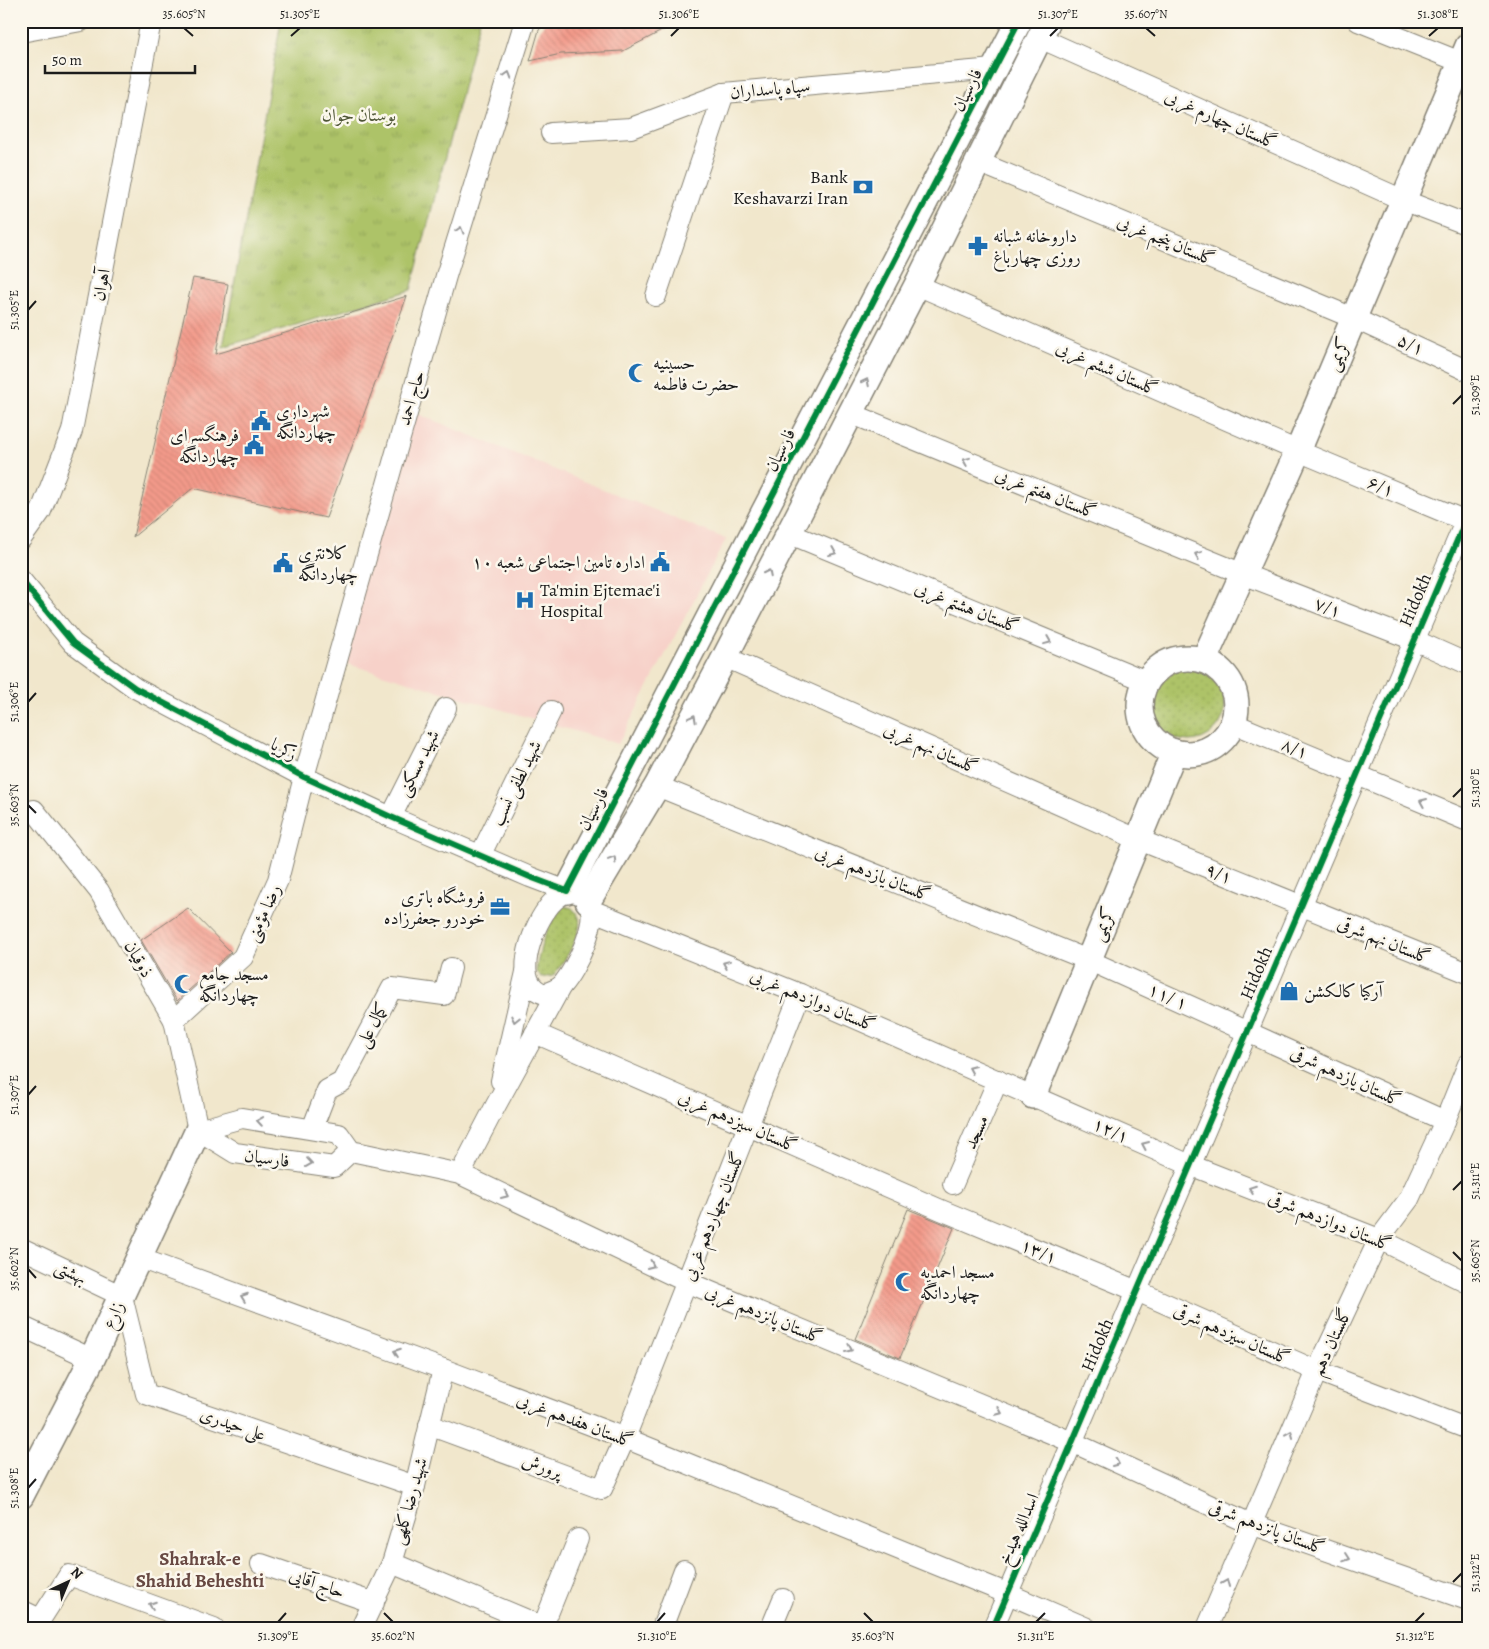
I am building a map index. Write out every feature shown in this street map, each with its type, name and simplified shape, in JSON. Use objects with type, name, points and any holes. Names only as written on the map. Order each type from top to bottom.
[{"type":"street","points":[[21,32],[81,21]]},
{"type":"street","name":"آهوان","points":[[21,540],[41,511],[72,431],[152,21]]},
{"type":"street","name":"حاج احمد","points":[[304,777],[446,276],[525,21]]},
{"type":"street","name":"فارسیان","points":[[582,901],[1019,21]]},
{"type":"street","points":[[1358,21],[1466,58]]},
{"type":"street","points":[[351,1151],[460,1174],[496,1104],[561,986],[575,968],[584,948],[590,930],[582,901],[657,786],[917,285],[1044,30]]},
{"type":"street","name":"گلستان چهارم غربی","points":[[1044,30],[1403,200],[1468,225]]},
{"type":"street","name":"کریمی","points":[[1204,660],[1298,451],[1403,200],[1466,58]]},
{"type":"street","name":"سپاه پاسداران","points":[[551,133],[631,128],[724,93],[994,69]]},
{"type":"street","points":[[656,296],[724,93]]},
{"type":"street","name":"گلستان پنجم غربی","points":[[978,162],[1353,318]]},
{"type":"street","name":"گلستان ششم غربی","points":[[917,285],[1298,451]]},
{"type":"street","name":"۵/۱","points":[[1353,318],[1468,371]]},
{"type":"street","name":"گلستان هفتم غربی","points":[[850,413],[1243,574]]},
{"type":"street","name":"۶/۱","points":[[1298,451],[1467,519]]},
{"type":"street","name":"Hidokh","points":[[1072,1442],[1467,519]]},
{"type":"street","name":"گلستان هشتم غربی","points":[[788,533],[1146,681]]},
{"type":"street","name":"۷/۱","points":[[1243,574],[1414,640],[1468,664]]},
{"type":"street","name":"زکریا","points":[[21,580],[73,643],[136,688],[304,777],[582,901]]},
{"type":"street","name":"گلستان نهم غربی","points":[[725,656],[1137,839]]},
{"type":"street","points":[[1188,658],[1204,660],[1218,668],[1229,681],[1235,696],[1236,712],[1232,723],[1221,741],[1207,750],[1191,754],[1174,752],[1161,746],[1150,736],[1143,723],[1140,695],[1146,681],[1157,669],[1171,660],[1188,658]]},
{"type":"street","name":"شهید مسکنی","points":[[391,817],[446,708]]},
{"type":"street","name":"شهید لطفی نسب","points":[[480,856],[551,711]]},
{"type":"street","name":"۸/۱","points":[[1232,723],[1468,821]]},
{"type":"street","name":"کریمی","points":[[1033,1096],[1174,752]]},
{"type":"street","name":"رضا مؤمنی","points":[[174,1020],[243,958],[278,880],[304,777]]},
{"type":"street","name":"گلستان یازدهم غربی","points":[[657,786],[1088,960]]},
{"type":"street","name":"ذوقیان","points":[[34,810],[99,891],[174,1020],[198,1130]]},
{"type":"street","name":"۹/۱","points":[[1137,839],[1301,906]]},
{"type":"street","points":[[530,877],[547,908]]},
{"type":"street","points":[[496,1104],[531,942],[538,923],[547,908],[558,896],[582,901]]},
{"type":"street","name":"گلستان دوازدهم غربی","points":[[582,901],[1033,1096]]},
{"type":"street","name":"گلستان نهم شرقی","points":[[1301,906],[1468,973]]},
{"type":"street","name":"۱۱/ ۱","points":[[1088,960],[1248,1031]]},
{"type":"street","name":"کمال علی","points":[[312,1129],[327,1090],[342,1082],[392,988],[444,995],[451,968]]},
{"type":"street","points":[[526,972],[530,985],[536,992],[545,994],[561,986]]},
{"type":"street","name":"گلستان چهاردهم غربی","points":[[625,1438],[800,994]]},
{"type":"street","name":"گلستان یازدهم شرقی","points":[[1248,1031],[1445,1121]]},
{"type":"street","name":"گلستان سیزدهم غربی","points":[[535,1033],[942,1210]]},
{"type":"street","name":"گلستان دهم","points":[[1207,1628],[1317,1371],[1379,1238],[1409,1199],[1445,1121],[1468,1064]]},
{"type":"street","name":"مسجد","points":[[953,1184],[998,1080]]},
{"type":"street","name":"۱۲/۱","points":[[1033,1096],[1190,1165]]},
{"type":"street","name":"فارسیان","points":[[242,1118],[339,1134],[351,1151],[334,1167],[235,1153],[198,1130],[242,1118]]},
{"type":"street","name":"زارع","points":[[21,1496],[29,1462],[92,1359],[198,1130]]},
{"type":"street","name":"گلستان دوازدهم شرقی","points":[[1190,1165],[1379,1238],[1468,1283]]},
{"type":"street","name":"گلستان پانزدهم غربی","points":[[460,1174],[687,1282],[1072,1442]]},
{"type":"street","name":"۱۳/۱","points":[[942,1210],[1137,1291]]},
{"type":"street","name":"بهشتی","points":[[21,1248],[122,1296]]},
{"type":"street","name":"گلستان هفدهم غربی","points":[[139,1258],[625,1438],[1006,1593],[1087,1628]]},
{"type":"street","name":"گلستان سیزدهم شرقی","points":[[1137,1291],[1317,1371],[1468,1429]]},
{"type":"street","name":"علی حیدری","points":[[122,1296],[146,1394],[415,1486]]},
{"type":"street","points":[[21,1326],[92,1359]]},
{"type":"street","name":"شهید رضا کلهی","points":[[361,1628],[392,1563],[415,1486],[443,1369]]},
{"type":"street","name":"پرورش","points":[[429,1425],[602,1488],[625,1438]]},
{"type":"street","name":"گلستان پانزدهم شرقی","points":[[1072,1442],[1251,1524],[1468,1600]]},
{"type":"street","name":"اسدالله هیدخ","points":[[993,1628],[1006,1593],[1072,1442]]},
{"type":"street","points":[[392,1563],[544,1627],[578,1539]]},
{"type":"street","name":"حاج آقایی","points":[[260,1564],[374,1603]]},
{"type":"street","points":[[662,1628],[684,1570]]},
{"type":"street","points":[[21,1610],[38,1623],[69,1575],[214,1628]]},
{"type":"street","points":[[771,1628],[783,1599]]},
{"type":"shaded area","name":"Ta'min Ejtemae'i Hospital","points":[[408,410],[726,539],[618,744],[338,661]]},
{"type":"green space","name":"بوستان جوان","points":[[281,21],[480,21],[411,290],[223,347]]},
{"type":"green space","points":[[1189,669],[1203,672],[1215,679],[1222,691],[1225,705],[1222,719],[1215,731],[1203,738],[1189,741],[1175,738],[1163,731],[1156,719],[1153,705],[1156,691],[1163,679],[1175,672]]},
{"type":"green space","points":[[564,906],[572,908],[578,915],[580,924],[578,931],[566,957],[553,976],[541,978],[536,970],[542,944],[552,921]]},
{"type":"building","points":[[547,21],[681,21],[623,51],[561,54],[530,61],[539,30]]},
{"type":"building","name":"شهرداری چهاردانگه","points":[[193,278],[228,284],[216,354],[407,296],[326,518],[193,488],[133,537]]},
{"type":"building","name":"مسجد جامع چهاردانگه","points":[[188,908],[231,952],[177,1001],[141,940]]},
{"type":"building","name":"مسجد احمدیه چهاردانگه","points":[[908,1209],[954,1228],[900,1358],[855,1339]]},
{"type":"cycle path","points":[[21,580],[73,643],[135,688],[304,777],[391,817],[567,891],[1019,21]]},
{"type":"cycle path","points":[[993,1628],[1468,515]]},
{"type":"place","name":"Bank Keshavarzi Iran","points":[[863,187]]},
{"type":"place","name":"داروخانه شبانه روزی چهارباغ","points":[[978,246]]},
{"type":"place","name":"حسینیه حضرت فاطمه","points":[[638,373]]},
{"type":"place","name":"شهرداری چهاردانگه","points":[[261,421]]},
{"type":"place","name":"فرهنگسرای چهاردانگه","points":[[254,445]]},
{"type":"place","name":"اداره تامین اجتماعی شعبه ۱۰","points":[[660,562]]},
{"type":"place","name":"کلانتری چهاردانگه","points":[[283,563]]},
{"type":"place","name":"Ta'min Ejtemae'i Hospital","points":[[525,600]]},
{"type":"place","name":"فروشگاه باتری خودرو جعفرزاده","points":[[500,907]]},
{"type":"place","name":"مسجد جامع چهاردانگه","points":[[184,984]]},
{"type":"place","name":"آرکیا کالکشن","points":[[1289,991]]},
{"type":"place","name":"مسجد احمدیه چهاردانگه","points":[[905,1282]]},
{"type":"district","name":"Shahrak-e Shahid Beheshti","points":[[200,1570]]}]
